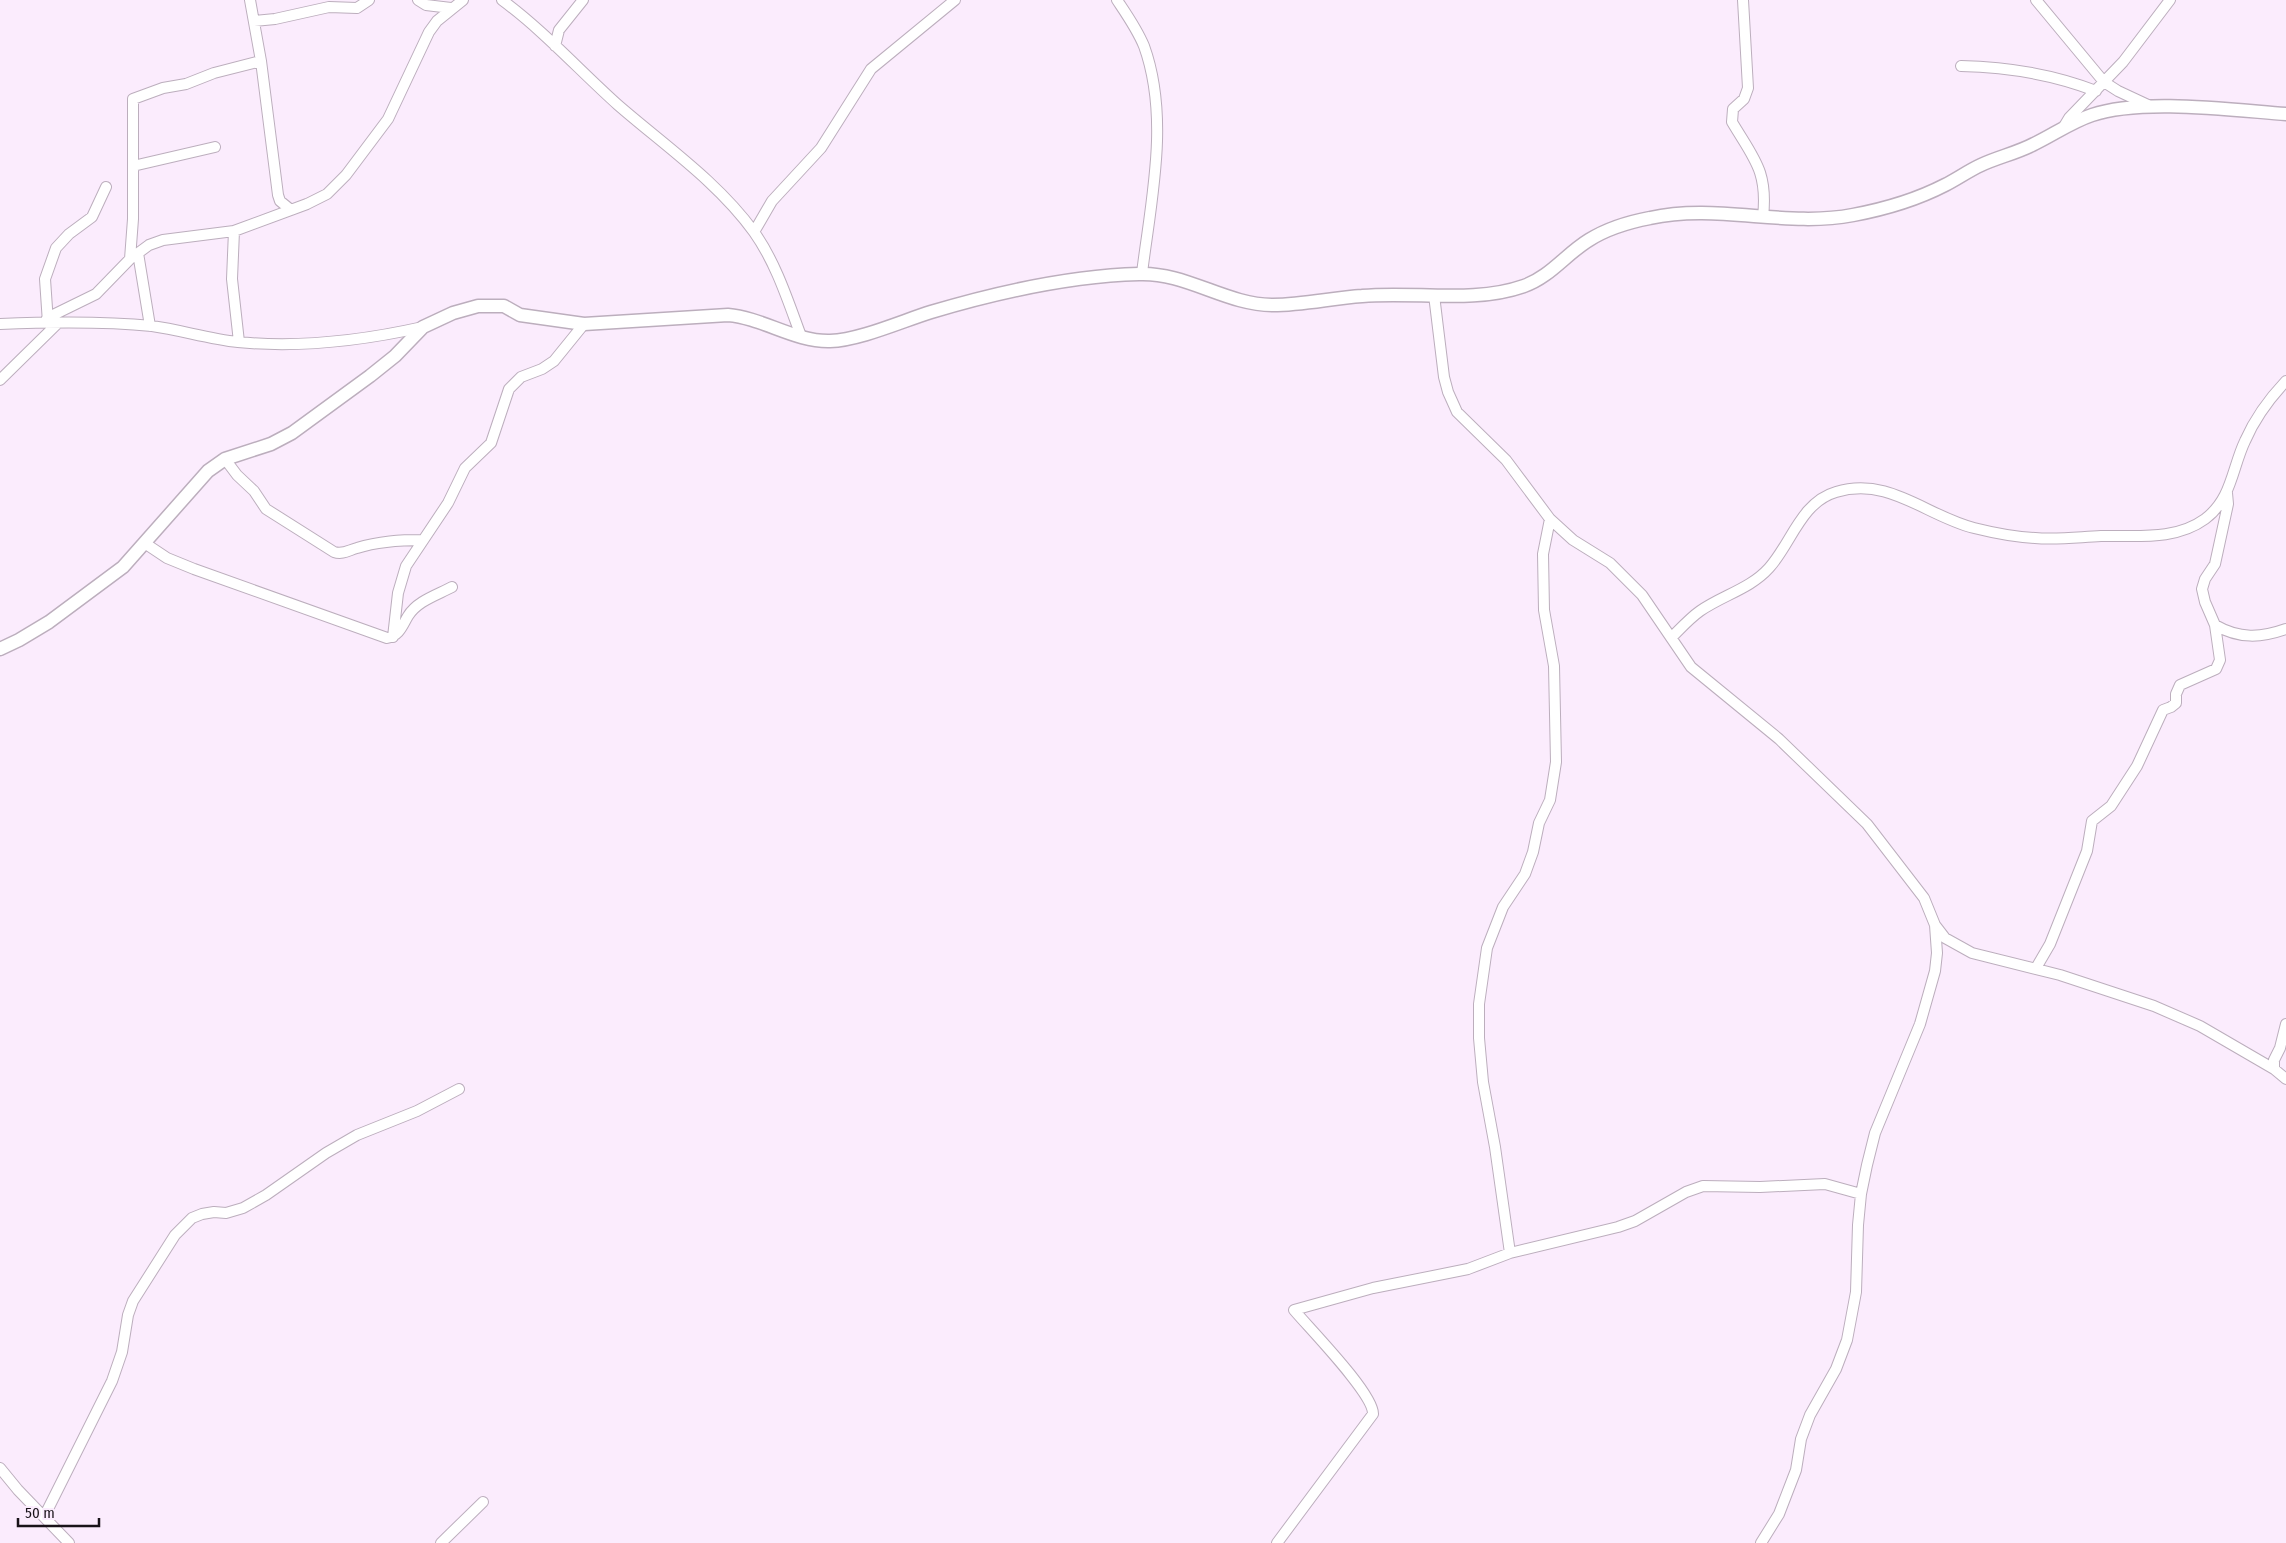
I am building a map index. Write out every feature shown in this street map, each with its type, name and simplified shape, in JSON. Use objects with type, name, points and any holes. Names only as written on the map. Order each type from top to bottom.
[{"type":"street","points":[[250,0],[261,61],[278,195],[280,201],[291,210]]},
{"type":"street","points":[[254,21],[275,19],[329,7],[357,8],[369,0]]},
{"type":"street","points":[[418,0],[426,5],[451,8]]},
{"type":"street","points":[[0,380],[51,321],[96,294],[134,256],[163,240],[234,231],[308,204],[327,194],[346,175],[388,119],[429,32],[451,8],[463,0]]},
{"type":"street","points":[[502,0],[617,104],[707,180],[754,232],[772,262],[801,336]]},
{"type":"street","points":[[555,46],[559,30],[583,0]]},
{"type":"street","points":[[754,232],[772,201],[821,148],[871,69],[955,0]]},
{"type":"street","points":[[1117,0],[1131,21],[1143,45],[1154,84],[1157,121],[1154,176],[1142,274]]},
{"type":"street","points":[[1743,0],[1748,88],[1744,99],[1733,109],[1732,122],[1761,172],[1765,185],[1764,217]]},
{"type":"street","points":[[2036,0],[2104,82],[2153,108]]},
{"type":"street","points":[[2063,128],[2069,118],[2096,91],[2158,19],[2170,0]]},
{"type":"street","points":[[150,326],[134,256],[134,100],[164,88],[200,79],[214,72],[261,61]]},
{"type":"street","points":[[1961,66],[2021,70],[2078,84],[2096,91]]},
{"type":"street","points":[[0,324],[51,321],[150,326],[239,342],[341,340],[382,336],[423,327],[441,317],[478,306],[504,306],[520,315],[584,324],[728,314],[747,316],[801,336],[828,341],[842,339],[935,311],[1028,287],[1142,274],[1166,276],[1244,302],[1271,305],[1363,296],[1479,296],[1520,288],[1540,280],[1590,239],[1616,226],[1649,218],[1671,214],[1707,212],[1764,217],[1827,219],[1905,202],[1948,184],[1986,162],[2033,145],[2090,115],[2106,111],[2190,108],[2286,114]]},
{"type":"street","points":[[133,166],[215,147]]},
{"type":"street","points":[[51,321],[45,279],[56,248],[69,234],[92,217],[106,187]]},
{"type":"street","points":[[234,231],[232,279],[239,342]]},
{"type":"street","points":[[1434,295],[1444,377],[1457,412],[1506,460],[1550,519],[1573,540],[1604,559],[1627,578],[1642,595],[1691,667],[1786,745],[1867,824],[1924,898],[1935,925],[1945,938],[1972,953],[2036,968],[2154,1006],[2200,1026],[2274,1069],[2286,1079]]},
{"type":"street","points":[[394,636],[398,593],[406,566],[448,503],[464,468],[491,443],[509,389],[521,377],[542,369],[554,361],[584,324]]},
{"type":"street","points":[[0,649],[49,622],[123,567],[146,544],[208,471],[225,459],[270,444],[292,433],[395,356],[423,327]]},
{"type":"street","points":[[1672,637],[1701,611],[1748,586],[1768,569],[1816,502],[1833,492],[1851,488],[1868,487],[1886,490],[1974,528],[2036,539],[2150,537],[2193,526],[2206,518],[2227,493],[2244,442],[2257,418],[2286,381]]},
{"type":"street","points":[[225,459],[237,475],[254,491],[266,509],[334,552],[344,553],[368,544],[388,540],[423,540]]},
{"type":"street","points":[[2036,968],[2050,944],[2087,851],[2092,821],[2118,797],[2140,760],[2163,710],[2171,707],[2176,702],[2176,694],[2180,685],[2216,670],[2220,660],[2215,626],[2202,589],[2205,579],[2215,564],[2228,504],[2227,493]]},
{"type":"street","points":[[1510,1254],[1495,1147],[1483,1082],[1479,1038],[1479,1004],[1487,948],[1503,907],[1525,874],[1533,852],[1539,823],[1550,800],[1556,762],[1554,666],[1544,610],[1543,554],[1550,519]]},
{"type":"street","points":[[146,544],[167,558],[194,569],[382,637],[394,636],[400,632],[408,615],[416,607],[452,587]]},
{"type":"street","points":[[2215,626],[2227,632],[2251,637],[2272,634],[2286,629]]},
{"type":"street","points":[[1761,1543],[1780,1514],[1796,1470],[1802,1439],[1810,1415],[1836,1369],[1847,1340],[1856,1292],[1861,1194],[1875,1133],[1920,1024],[1928,995],[1937,953],[1935,925]]},
{"type":"street","points":[[2274,1069],[2274,1060],[2280,1048],[2286,1024]]},
{"type":"street","points":[[44,1517],[112,1381],[122,1352],[128,1315],[133,1301],[175,1235],[192,1218],[202,1214],[226,1213],[243,1208],[266,1195],[326,1153],[357,1135],[417,1111],[459,1089]]},
{"type":"street","points":[[1277,1543],[1373,1414],[1371,1405],[1354,1380],[1294,1310],[1373,1288],[1468,1269],[1510,1254],[1635,1221],[1686,1192],[1703,1186],[1760,1187],[1825,1184],[1861,1194]]},
{"type":"street","points":[[0,1468],[18,1490],[69,1543]]},
{"type":"street","points":[[441,1543],[482,1502]]}]
